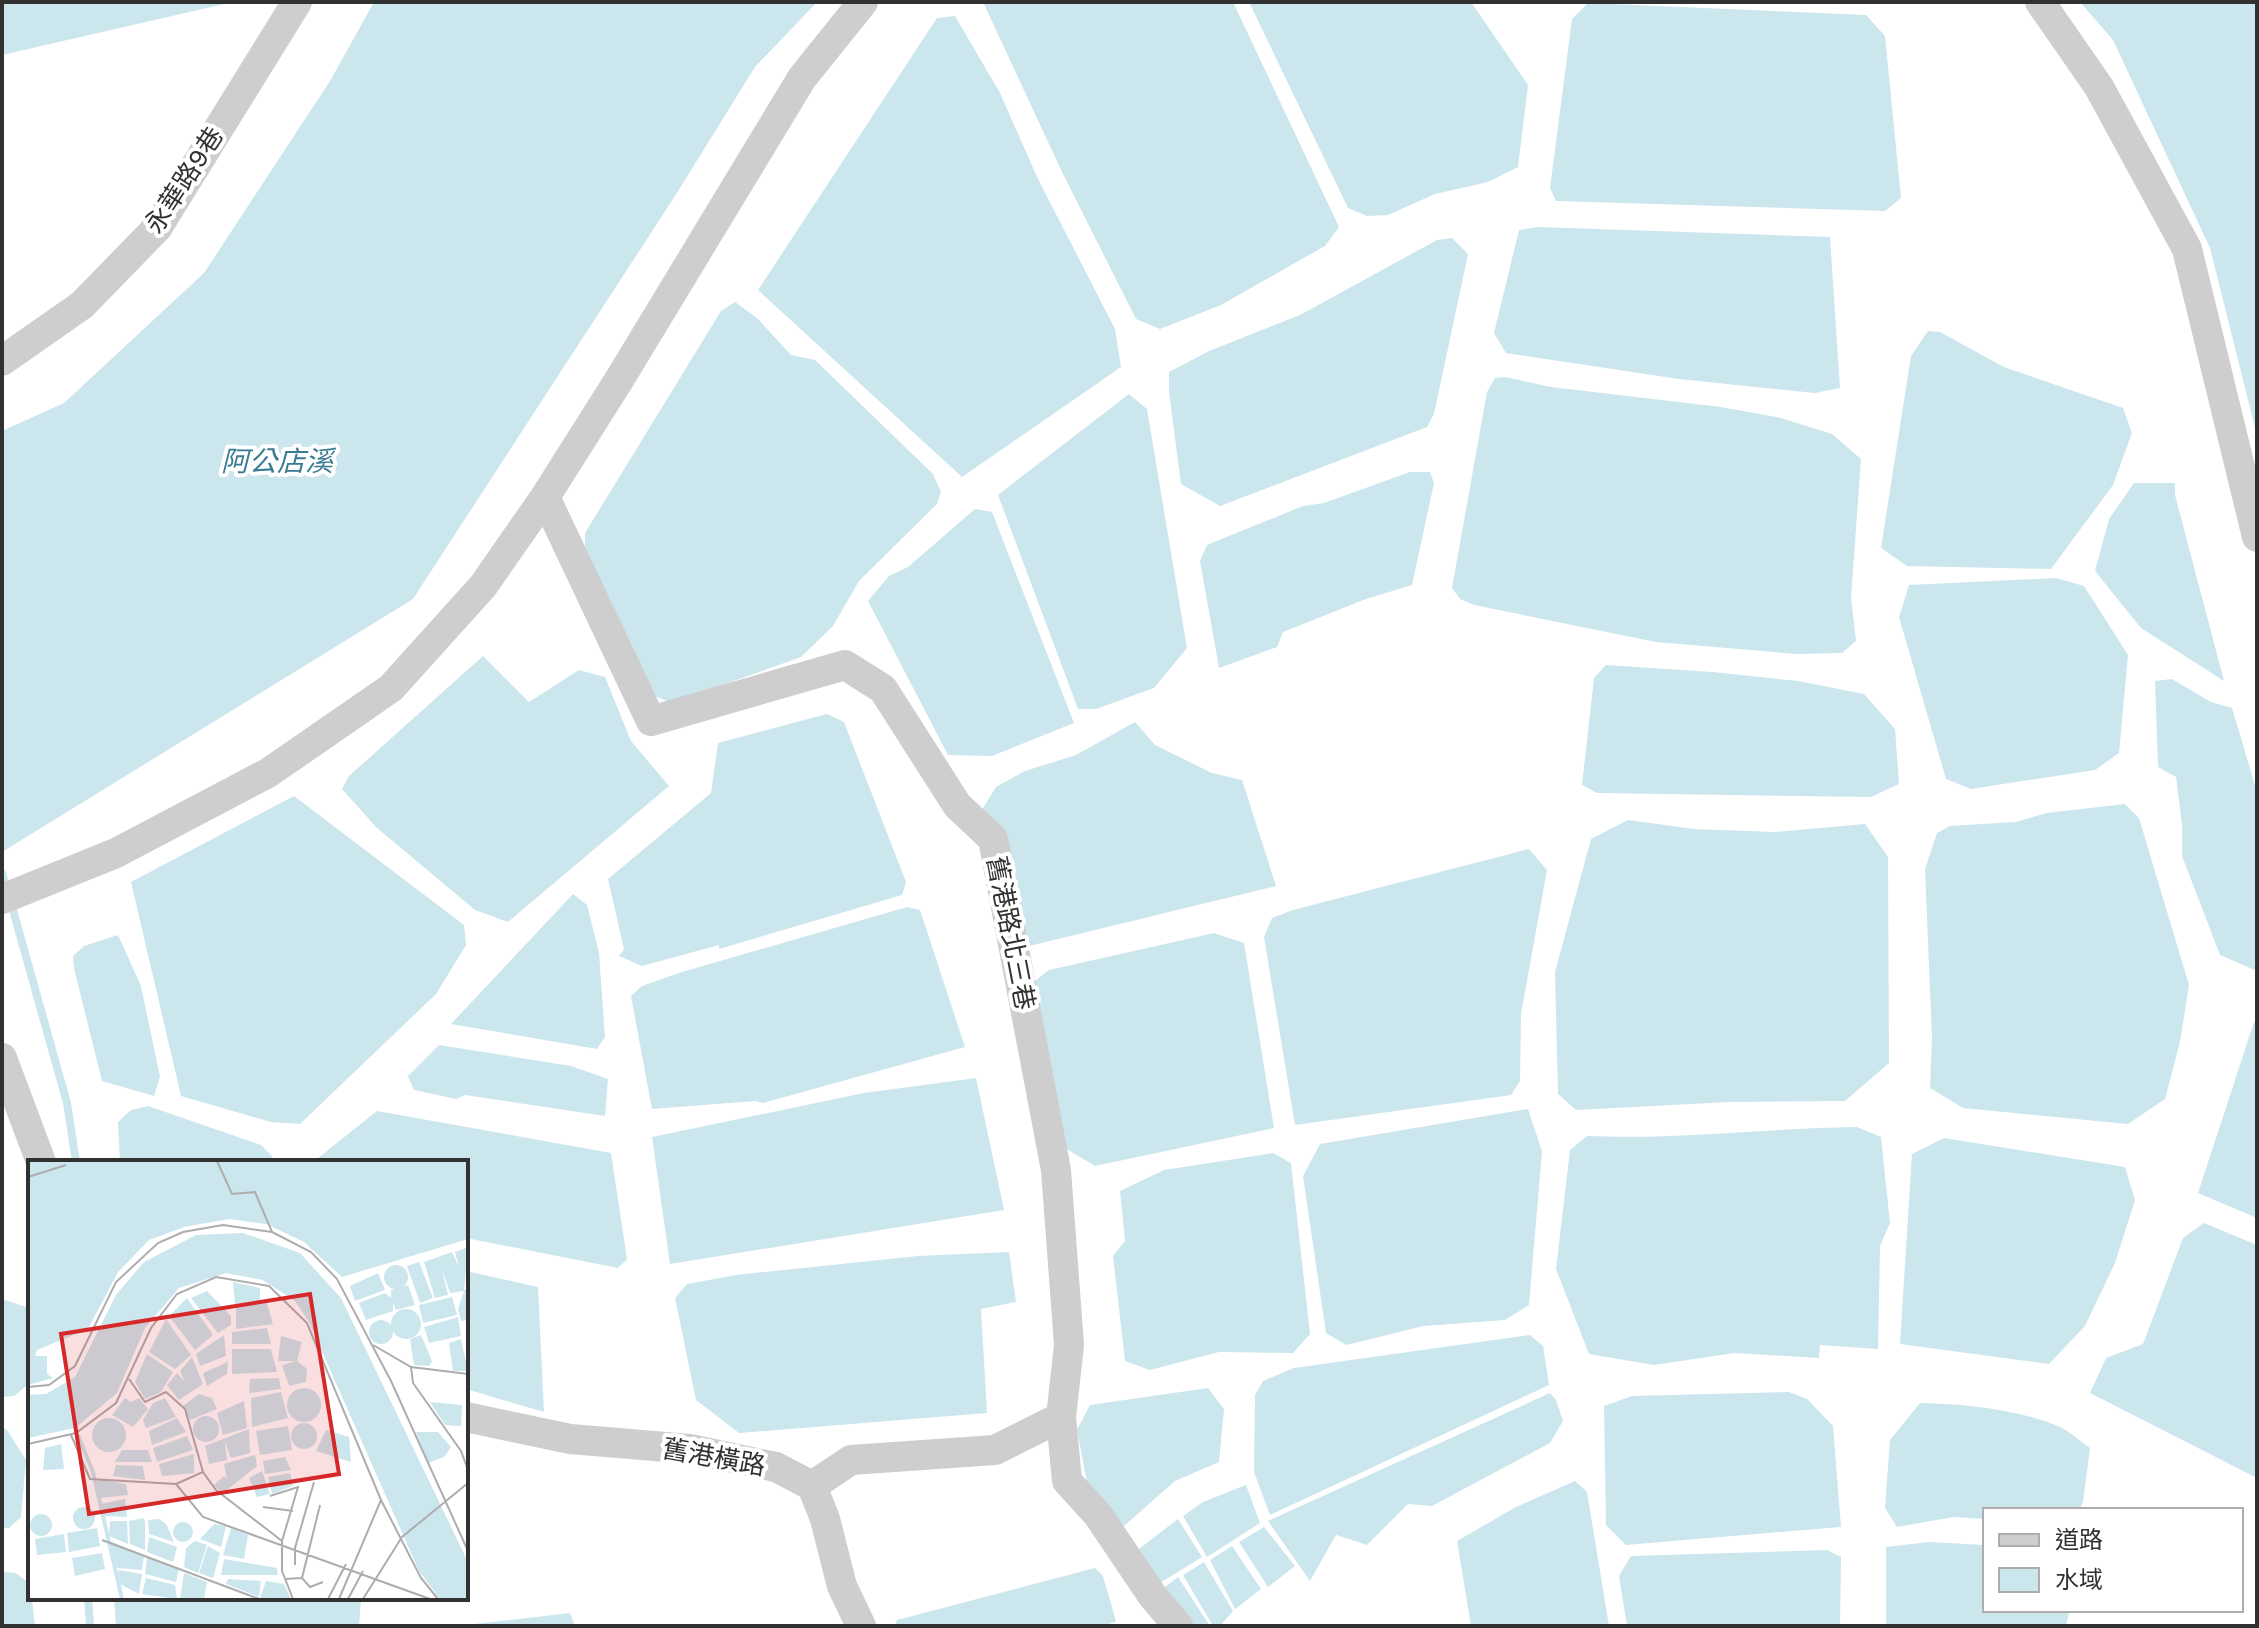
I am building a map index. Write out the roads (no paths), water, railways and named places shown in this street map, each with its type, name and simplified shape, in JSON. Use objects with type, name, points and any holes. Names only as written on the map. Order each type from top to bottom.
[{"type":"street","name":"永華路9巷","points":[[2,361],[82,305],[157,228],[297,2]]},
{"type":"street","points":[[2,899],[116,853],[268,773],[391,688],[483,586],[545,497],[802,78],[863,2]]},
{"type":"street","points":[[2040,2],[2099,87],[2187,249],[2257,537]]},
{"type":"street","name":"舊港路北三巷","points":[[545,497],[651,721],[845,665],[883,689],[957,805],[993,839],[1056,1170],[1069,1345],[1061,1417],[1067,1481],[1098,1515],[1152,1595],[1178,1626]]},
{"type":"street","points":[[2,1058],[40,1160]]},
{"type":"street","name":"舊港橫路","points":[[468,1417],[570,1439],[690,1449],[776,1467],[812,1486]]},
{"type":"street","points":[[861,1626],[842,1586],[825,1519],[812,1486],[851,1460],[995,1450],[1061,1417]]},
{"type":"water","points":[[2,2],[233,2],[2,55]]},
{"type":"water","name":"阿公店溪","points":[[374,2],[817,2],[755,67],[675,196],[413,599],[2,852],[2,431],[64,403],[204,273],[330,81]]},
{"type":"water","points":[[983,2],[1233,2],[1339,227],[1325,246],[1221,305],[1160,329],[1136,319],[1062,172]]},
{"type":"water","points":[[1249,2],[1471,2],[1528,85],[1518,167],[1488,182],[1435,194],[1388,215],[1367,216],[1348,208]]},
{"type":"water","points":[[2080,2],[2257,2],[2257,436],[2210,248],[2113,40]]},
{"type":"water","points":[[1588,3],[1866,15],[1885,36],[1901,198],[1885,211],[1556,201],[1550,188],[1572,19]]},
{"type":"water","points":[[955,16],[1000,93],[1037,177],[1115,329],[1121,367],[962,477],[758,290],[937,18]]},
{"type":"water","points":[[1538,227],[1830,237],[1840,388],[1815,393],[1679,379],[1506,353],[1494,333],[1519,230]]},
{"type":"water","points":[[1452,238],[1468,254],[1434,414],[1427,427],[1220,506],[1181,484],[1169,372],[1209,351],[1300,315],[1437,240]]},
{"type":"water","points":[[735,302],[757,318],[791,355],[815,360],[933,474],[941,492],[937,504],[859,581],[833,626],[801,657],[672,703],[652,695],[585,557],[585,533],[721,311]]},
{"type":"water","points":[[1928,331],[1940,332],[2004,367],[2123,408],[2132,433],[2113,485],[2051,569],[1907,566],[1881,548],[1911,356]]},
{"type":"water","points":[[1505,377],[1551,387],[1721,407],[1781,418],[1832,434],[1861,459],[1851,598],[1856,641],[1842,653],[1797,654],[1656,642],[1474,605],[1460,599],[1452,588],[1487,392],[1495,378]]},
{"type":"water","points":[[1129,394],[1147,409],[1187,648],[1154,688],[1096,709],[1078,709],[998,495]]},
{"type":"water","points":[[1410,472],[1430,472],[1434,483],[1412,585],[1366,599],[1283,632],[1277,647],[1219,668],[1200,561],[1207,545],[1303,506],[1324,503]]},
{"type":"water","points":[[2134,483],[2175,483],[2175,495],[2224,681],[2141,628],[2095,571],[2109,519]]},
{"type":"water","points":[[975,509],[992,512],[1074,723],[992,756],[948,755],[868,601],[889,576],[908,567]]},
{"type":"water","points":[[2056,578],[2084,586],[2128,655],[2119,753],[2095,770],[1971,789],[1946,779],[1899,617],[1909,585]]},
{"type":"water","points":[[483,656],[529,702],[579,670],[605,677],[631,741],[669,786],[508,922],[475,910],[376,827],[342,789],[349,776]]},
{"type":"water","points":[[1606,665],[1798,681],[1864,694],[1895,729],[1899,784],[1871,797],[1597,793],[1582,785],[1594,678]]},
{"type":"water","points":[[2172,679],[2211,702],[2232,708],[2257,792],[2257,971],[2220,955],[2182,856],[2182,824],[2176,777],[2158,767],[2155,681]]},
{"type":"water","points":[[827,714],[844,722],[906,882],[902,895],[719,949],[719,945],[642,966],[619,956],[624,949],[608,879],[711,793],[718,743]]},
{"type":"water","points":[[1135,722],[1155,745],[1212,773],[1242,780],[1276,886],[1025,947],[980,813],[996,787],[1025,771],[1076,755]]},
{"type":"water","points":[[294,796],[464,925],[466,945],[436,994],[300,1124],[271,1122],[181,1096],[131,882]]},
{"type":"water","points":[[2125,804],[2139,818],[2189,985],[2180,1042],[2165,1099],[2128,1124],[1963,1108],[1930,1088],[1932,1038],[1925,869],[1937,833],[1950,826],[2015,822],[2047,813]]},
{"type":"water","points":[[1628,820],[1694,829],[1774,832],[1865,824],[1888,857],[1889,1063],[1845,1101],[1729,1102],[1576,1110],[1558,1094],[1555,972],[1591,839]]},
{"type":"water","points":[[1529,849],[1547,870],[1521,1014],[1520,1081],[1511,1095],[1295,1125],[1264,937],[1272,918]]},
{"type":"water","points":[[573,894],[587,905],[599,953],[605,1037],[597,1049],[451,1024]]},
{"type":"water","points":[[907,907],[920,910],[965,1047],[763,1103],[755,1101],[652,1109],[631,996],[642,986]]},
{"type":"water","points":[[1214,933],[1244,943],[1274,1128],[1095,1166],[1060,1145],[1031,984],[1049,970]]},
{"type":"water","points":[[118,935],[141,986],[160,1077],[154,1096],[102,1081],[74,968],[73,956],[84,946]]},
{"type":"water","points":[[2254,1022],[2257,1023],[2257,1218],[2198,1193]]},
{"type":"water","points":[[439,1045],[571,1066],[608,1079],[605,1116],[465,1095],[456,1099],[414,1090],[408,1076]]},
{"type":"water","points":[[976,1078],[1004,1210],[670,1264],[652,1137],[864,1093]]},
{"type":"water","points":[[148,1106],[261,1145],[273,1160],[120,1160],[118,1122],[131,1110]]},
{"type":"water","points":[[1528,1109],[1542,1151],[1529,1305],[1505,1320],[1424,1326],[1346,1345],[1326,1333],[1303,1176],[1320,1144]]},
{"type":"water","points":[[377,1111],[611,1153],[627,1259],[618,1268],[468,1238],[468,1160],[316,1160]]},
{"type":"water","points":[[1857,1127],[1881,1137],[1890,1223],[1880,1246],[1878,1349],[1820,1345],[1819,1358],[1734,1353],[1654,1365],[1589,1354],[1556,1269],[1570,1150],[1587,1136]]},
{"type":"water","points":[[1944,1138],[2125,1167],[2135,1200],[2115,1263],[2085,1326],[2049,1364],[1900,1344],[1912,1154]]},
{"type":"water","points":[[1273,1153],[1291,1163],[1310,1334],[1293,1353],[1219,1352],[1150,1370],[1125,1361],[1113,1256],[1125,1241],[1120,1191],[1164,1170]]},
{"type":"water","points":[[2204,1223],[2257,1245],[2257,1478],[2090,1393],[2106,1358],[2143,1344],[2183,1238]]},
{"type":"water","points":[[1009,1252],[1016,1302],[981,1309],[987,1413],[739,1433],[696,1400],[675,1298],[687,1284],[736,1275],[918,1256]]},
{"type":"water","points":[[468,1271],[538,1287],[544,1412],[468,1390]]},
{"type":"water","points":[[2,1299],[26,1307],[28,1311],[28,1385],[14,1396],[2,1397]]},
{"type":"water","points":[[1530,1335],[1543,1346],[1549,1385],[1270,1515],[1254,1472],[1255,1395],[1263,1381],[1294,1368]]},
{"type":"water","points":[[1208,1388],[1224,1409],[1219,1462],[1175,1481],[1124,1526],[1090,1498],[1077,1430],[1090,1405]]},
{"type":"water","points":[[1789,1392],[1807,1399],[1833,1426],[1841,1527],[1626,1545],[1606,1525],[1604,1406],[1632,1396]]},
{"type":"water","points":[[1550,1393],[1556,1400],[1563,1421],[1550,1443],[1432,1506],[1408,1504],[1367,1545],[1336,1535],[1310,1581],[1268,1521]]},
{"type":"water","points":[[1920,1403],[1973,1406],[2042,1420],[2070,1433],[2090,1448],[2083,1502],[2080,1508],[1983,1508],[1983,1519],[1954,1517],[1897,1527],[1885,1508],[1890,1440]]},
{"type":"water","points":[[2,1427],[26,1460],[21,1517],[9,1528],[2,1528]]},
{"type":"water","points":[[1575,1481],[1587,1492],[1609,1626],[1471,1626],[1457,1541],[1516,1507]]},
{"type":"water","points":[[1246,1485],[1260,1523],[1207,1557],[1183,1516],[1203,1502]]},
{"type":"water","points":[[1178,1519],[1202,1557],[1160,1583],[1139,1549]]},
{"type":"water","points":[[1264,1527],[1295,1566],[1268,1587],[1239,1542]]},
{"type":"water","points":[[1929,1542],[1983,1545],[1983,1612],[2070,1612],[2066,1626],[1886,1626],[1886,1547]]},
{"type":"water","points":[[1232,1546],[1261,1589],[1235,1609],[1210,1560]]},
{"type":"water","points":[[1827,1550],[1841,1557],[1840,1626],[1627,1626],[1619,1576],[1631,1556]]},
{"type":"water","points":[[1204,1562],[1233,1611],[1220,1626],[1213,1626],[1183,1575]]},
{"type":"water","points":[[1095,1568],[1103,1576],[1116,1621],[1105,1626],[895,1626],[897,1620]]},
{"type":"water","points":[[2,1572],[16,1573],[28,1582],[28,1600],[32,1600],[35,1626],[2,1626]]},
{"type":"water","points":[[1178,1577],[1210,1626],[1183,1626],[1157,1593]]},
{"type":"water","points":[[114,1600],[361,1600],[359,1626],[116,1626]]},
{"type":"water","points":[[570,1613],[575,1626],[457,1626]]},
{"type":"waterway","points":[[2,873],[7,890]]},
{"type":"waterway","points":[[11,903],[67,1103],[76,1160]]},
{"type":"waterway","points":[[88,1600],[90,1626]]}]
